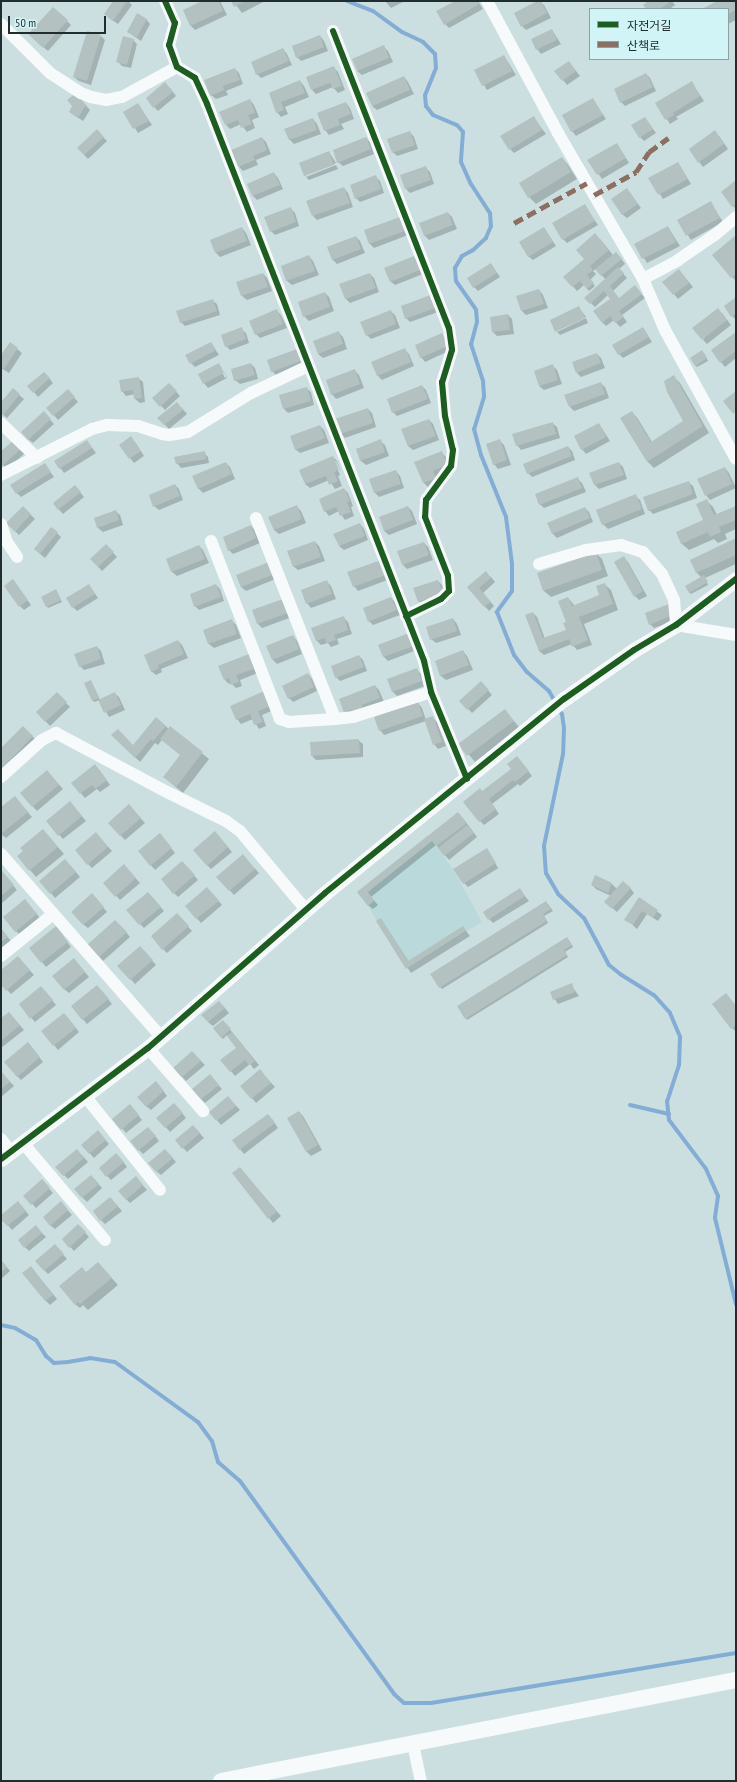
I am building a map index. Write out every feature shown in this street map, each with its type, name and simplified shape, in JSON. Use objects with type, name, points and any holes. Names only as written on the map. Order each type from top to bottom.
[{"type":"main road","points":[[221,1781],[736,1680]]},
{"type":"street","points":[[165,1],[175,23],[168,45],[177,67],[195,78],[207,104],[424,661],[431,692],[467,779]]},
{"type":"street","points":[[487,1],[558,133],[643,279],[665,330],[736,459]]},
{"type":"street","points":[[1,24],[50,73],[81,94],[91,97],[106,100],[122,97],[177,67]]},
{"type":"street","points":[[333,31],[449,328],[452,350],[442,382],[445,416],[453,450],[451,466],[426,500],[425,517],[448,576],[449,591],[441,599],[406,616]]},
{"type":"street","points":[[643,279],[678,260],[716,234],[736,217]]},
{"type":"street","points":[[1,474],[37,458],[92,429],[107,425],[138,426],[169,435],[188,432],[251,393],[308,366]]},
{"type":"street","points":[[1,423],[37,458]]},
{"type":"street","points":[[256,518],[335,719]]},
{"type":"street","points":[[1,524],[7,542],[17,557]]},
{"type":"street","points":[[210,541],[280,719],[289,722],[353,717],[431,692]]},
{"type":"street","points":[[539,564],[586,550],[621,545],[643,552],[662,574],[674,600],[676,625]]},
{"type":"street","points":[[12,1151],[148,1048],[325,893],[564,699],[634,650],[676,625],[736,579]]},
{"type":"street","points":[[676,625],[736,635]]},
{"type":"street","points":[[1,777],[42,740],[56,732],[169,793],[226,821],[240,832],[309,907]]},
{"type":"street","points":[[1,854],[161,1037]]},
{"type":"street","points":[[1,956],[53,914]]},
{"type":"street","points":[[148,1048],[203,1111]]},
{"type":"street","points":[[85,1096],[160,1190]]},
{"type":"street","points":[[1,1140],[105,1240]]},
{"type":"street","points":[[413,1744],[421,1781]]},
{"type":"shaded area","points":[[428,835],[453,869],[482,922],[406,969],[368,906],[357,892]]},
{"type":"building","points":[[113,1],[127,1],[113,21],[104,14]]},
{"type":"building","points":[[202,1],[219,1],[223,11],[190,26],[183,10]]},
{"type":"building","points":[[231,1],[245,1],[234,7]]},
{"type":"building","points":[[455,1],[477,1],[479,4],[444,25],[436,11]]},
{"type":"building","points":[[537,1],[541,1],[547,13],[521,27],[514,13]]},
{"type":"building","points":[[648,1],[671,1],[661,8],[645,8],[643,5]]},
{"type":"building","points":[[717,1],[736,1],[736,10],[729,14],[729,8],[704,8]]},
{"type":"building","points":[[53,7],[68,20],[43,48],[28,34]]},
{"type":"building","points":[[137,13],[147,19],[137,37],[127,32]]},
{"type":"building","points":[[552,29],[557,40],[536,50],[531,39]]},
{"type":"building","points":[[87,31],[101,35],[87,81],[73,77]]},
{"type":"building","points":[[320,35],[324,47],[296,58],[292,46]]},
{"type":"building","points":[[123,36],[134,39],[127,65],[116,62]]},
{"type":"building","points":[[384,45],[389,58],[357,71],[352,59]]},
{"type":"building","points":[[283,48],[289,61],[256,75],[251,62]]},
{"type":"building","points":[[504,55],[512,71],[482,86],[474,70]]},
{"type":"building","points":[[569,61],[576,71],[562,81],[554,71]]},
{"type":"building","points":[[334,66],[342,86],[333,89],[330,83],[311,90],[306,77]]},
{"type":"building","points":[[235,68],[240,80],[223,86],[224,90],[210,96],[204,80]]},
{"type":"building","points":[[646,73],[653,87],[620,103],[614,89]]},
{"type":"building","points":[[404,76],[410,90],[372,106],[366,93]]},
{"type":"building","points":[[300,80],[305,93],[281,102],[284,110],[276,113],[269,93]]},
{"type":"building","points":[[692,81],[700,96],[673,113],[674,115],[665,120],[655,103]]},
{"type":"building","points":[[165,82],[173,92],[153,108],[146,98]]},
{"type":"building","points":[[76,93],[86,105],[78,118],[69,112],[72,106],[67,100]]},
{"type":"building","points":[[593,98],[603,115],[571,132],[562,115]]},
{"type":"building","points":[[250,99],[255,113],[248,115],[252,124],[241,128],[238,120],[225,125],[219,112]]},
{"type":"building","points":[[346,102],[351,114],[338,119],[340,125],[324,131],[317,113]]},
{"type":"building","points":[[138,103],[149,121],[133,129],[123,112]]},
{"type":"building","points":[[534,116],[542,130],[509,150],[500,136]]},
{"type":"building","points":[[645,117],[653,129],[639,138],[631,125]]},
{"type":"building","points":[[313,118],[317,130],[289,140],[284,129]]},
{"type":"building","points":[[97,129],[104,137],[84,155],[77,148]]},
{"type":"building","points":[[715,130],[724,144],[698,163],[689,149]]},
{"type":"building","points":[[410,131],[415,145],[392,153],[387,139]]},
{"type":"building","points":[[262,137],[267,150],[253,156],[255,160],[238,167],[231,150]]},
{"type":"building","points":[[366,137],[371,149],[337,163],[333,150]]},
{"type":"building","points":[[617,143],[626,158],[597,175],[587,160]]},
{"type":"building","points":[[329,151],[334,165],[304,176],[299,163]]},
{"type":"building","points":[[562,157],[571,172],[528,198],[519,183]]},
{"type":"building","points":[[678,162],[688,179],[658,195],[648,178]]},
{"type":"building","points":[[426,166],[431,180],[405,189],[400,175]]},
{"type":"building","points":[[274,172],[280,185],[252,196],[247,184]]},
{"type":"building","points":[[376,175],[381,189],[355,199],[350,185]]},
{"type":"building","points":[[736,180],[736,204],[732,207],[721,192]]},
{"type":"building","points":[[344,187],[350,203],[312,216],[306,201]]},
{"type":"building","points":[[627,188],[638,204],[622,215],[611,199]]},
{"type":"building","points":[[711,201],[720,218],[686,236],[677,220]]},
{"type":"building","points":[[585,204],[595,221],[562,240],[552,223]]},
{"type":"building","points":[[291,207],[296,222],[270,232],[264,217]]},
{"type":"building","points":[[448,212],[453,225],[424,236],[419,223]]},
{"type":"building","points":[[400,217],[405,231],[369,244],[364,230]]},
{"type":"building","points":[[668,226],[676,242],[642,259],[634,244]]},
{"type":"building","points":[[242,227],[247,241],[215,253],[210,240]]},
{"type":"building","points":[[544,227],[553,242],[528,257],[519,242]]},
{"type":"building","points":[[595,233],[609,250],[590,266],[593,270],[587,275],[594,283],[587,289],[580,281],[572,287],[563,277],[584,259],[576,250]]},
{"type":"building","points":[[736,235],[736,274],[731,278],[712,255]]},
{"type":"building","points":[[356,236],[361,249],[332,260],[327,247]]},
{"type":"building","points":[[616,252],[622,259],[601,276],[595,269]]},
{"type":"building","points":[[309,255],[315,271],[286,281],[281,266]]},
{"type":"building","points":[[414,256],[420,270],[390,282],[384,268]]},
{"type":"building","points":[[491,263],[497,273],[473,288],[467,278]]},
{"type":"building","points":[[618,267],[624,273],[610,286],[619,298],[635,285],[642,294],[619,311],[624,317],[615,323],[610,316],[602,323],[593,311],[610,299],[604,291],[590,304],[584,298]]},
{"type":"building","points":[[679,269],[689,283],[673,295],[662,282]]},
{"type":"building","points":[[263,273],[268,287],[241,296],[236,282]]},
{"type":"building","points":[[370,273],[376,288],[345,299],[339,284]]},
{"type":"building","points":[[539,289],[544,304],[521,311],[516,296]]},
{"type":"building","points":[[325,292],[330,307],[303,317],[298,302]]},
{"type":"building","points":[[433,294],[438,307],[405,319],[401,306]]},
{"type":"building","points":[[736,297],[736,313],[731,317],[724,306]]},
{"type":"building","points":[[213,299],[217,311],[180,323],[176,311]]},
{"type":"building","points":[[579,306],[585,318],[555,332],[550,320]]},
{"type":"building","points":[[718,308],[727,320],[702,340],[692,328]]},
{"type":"building","points":[[277,309],[283,324],[255,335],[249,321]]},
{"type":"building","points":[[391,310],[396,324],[366,336],[360,322]]},
{"type":"building","points":[[508,314],[510,330],[492,332],[490,317]]},
{"type":"building","points":[[242,327],[246,339],[225,347],[221,335]]},
{"type":"building","points":[[643,327],[649,337],[618,355],[612,345]]},
{"type":"building","points":[[339,331],[343,344],[318,354],[313,341]]},
{"type":"building","points":[[736,332],[736,351],[720,363],[711,350]]},
{"type":"building","points":[[442,333],[448,346],[420,358],[415,345]]},
{"type":"building","points":[[10,342],[18,348],[4,369],[1,367],[1,355]]},
{"type":"building","points":[[211,342],[216,350],[190,364],[185,355]]},
{"type":"building","points":[[405,348],[411,362],[377,376],[371,362]]},
{"type":"building","points":[[297,349],[301,361],[271,372],[267,360]]},
{"type":"building","points":[[702,350],[707,358],[695,366],[690,358]]},
{"type":"building","points":[[597,353],[601,363],[576,373],[572,362]]},
{"type":"building","points":[[219,363],[224,373],[203,384],[198,374]]},
{"type":"building","points":[[251,363],[255,375],[234,381],[231,369]]},
{"type":"building","points":[[553,364],[558,380],[539,386],[534,371]]},
{"type":"building","points":[[355,369],[360,384],[331,395],[326,380]]},
{"type":"building","points":[[44,372],[50,378],[33,393],[27,386]]},
{"type":"building","points":[[674,375],[703,426],[647,462],[620,418],[632,411],[651,442],[683,421],[667,392],[664,381]]},
{"type":"building","points":[[139,377],[142,398],[134,399],[133,390],[121,392],[119,380]]},
{"type":"building","points":[[601,382],[605,394],[569,407],[564,395]]},
{"type":"building","points":[[169,383],[177,391],[160,407],[152,398]]},
{"type":"building","points":[[422,385],[428,399],[392,413],[387,399]]},
{"type":"building","points":[[307,387],[311,401],[283,409],[279,395]]},
{"type":"building","points":[[13,388],[20,394],[3,415],[1,413],[1,402]]},
{"type":"building","points":[[68,389],[75,397],[53,416],[46,408]]},
{"type":"building","points":[[736,391],[736,411],[733,414],[723,401]]},
{"type":"building","points":[[177,402],[183,410],[164,425],[157,418]]},
{"type":"building","points":[[368,408],[373,423],[340,434],[335,419]]},
{"type":"building","points":[[44,411],[51,419],[28,440],[21,432]]},
{"type":"building","points":[[429,419],[436,436],[408,446],[401,429]]},
{"type":"building","points":[[553,422],[556,434],[516,446],[512,434]]},
{"type":"building","points":[[599,423],[606,437],[581,450],[574,436]]},
{"type":"building","points":[[320,425],[325,438],[295,450],[290,436]]},
{"type":"building","points":[[131,436],[141,451],[129,459],[119,445]]},
{"type":"building","points":[[381,439],[385,452],[360,461],[356,449]]},
{"type":"building","points":[[500,439],[507,460],[493,465],[486,444]]},
{"type":"building","points":[[14,440],[22,448],[2,466],[1,451]]},
{"type":"building","points":[[87,440],[92,448],[59,469],[54,461]]},
{"type":"building","points":[[568,446],[572,456],[527,474],[523,464]]},
{"type":"building","points":[[205,451],[206,459],[176,464],[174,457]]},
{"type":"building","points":[[442,451],[447,465],[433,471],[436,478],[423,483],[414,462]]},
{"type":"building","points":[[333,456],[339,470],[334,472],[338,481],[329,485],[326,476],[305,484],[299,470]]},
{"type":"building","points":[[226,462],[232,474],[198,489],[192,476]]},
{"type":"building","points":[[619,462],[624,475],[594,485],[589,473]]},
{"type":"building","points":[[45,463],[51,472],[16,494],[10,485]]},
{"type":"building","points":[[725,467],[732,484],[705,496],[697,479]]},
{"type":"building","points":[[396,470],[401,484],[374,493],[369,479]]},
{"type":"building","points":[[578,477],[582,488],[539,505],[535,494]]},
{"type":"building","points":[[689,481],[693,494],[648,511],[643,497]]},
{"type":"building","points":[[175,484],[180,496],[153,507],[149,495]]},
{"type":"building","points":[[75,485],[81,492],[58,510],[53,503]]},
{"type":"building","points":[[344,488],[350,501],[347,502],[351,512],[340,516],[336,507],[324,512],[319,499]]},
{"type":"building","points":[[636,494],[642,509],[602,525],[596,510]]},
{"type":"building","points":[[707,499],[714,515],[736,506],[736,520],[719,527],[721,532],[710,537],[708,532],[681,544],[676,532],[703,520],[696,504]]},
{"type":"building","points":[[297,505],[302,519],[274,530],[268,517]]},
{"type":"building","points":[[23,506],[31,514],[15,532],[6,523]]},
{"type":"building","points":[[408,506],[413,520],[384,531],[379,517]]},
{"type":"building","points":[[585,507],[590,518],[552,534],[547,523]]},
{"type":"building","points":[[116,510],[119,520],[97,528],[94,518]]},
{"type":"building","points":[[360,523],[365,536],[339,546],[333,534]]},
{"type":"building","points":[[251,525],[256,538],[228,551],[223,537]]},
{"type":"building","points":[[51,527],[58,532],[40,554],[34,549]]},
{"type":"building","points":[[736,538],[736,555],[696,573],[690,560]]},
{"type":"building","points":[[315,541],[321,557],[293,567],[287,551]]},
{"type":"building","points":[[424,542],[429,555],[402,565],[397,551]]},
{"type":"building","points":[[106,544],[114,552],[98,567],[90,559]]},
{"type":"building","points":[[199,545],[205,559],[171,572],[166,559]]},
{"type":"building","points":[[596,552],[602,570],[543,591],[537,573]]},
{"type":"building","points":[[624,556],[643,591],[634,597],[614,562]]},
{"type":"building","points":[[381,560],[386,575],[353,587],[347,572]]},
{"type":"building","points":[[269,562],[274,574],[241,587],[236,575]]},
{"type":"building","points":[[486,571],[491,578],[479,588],[491,602],[484,607],[467,587]]},
{"type":"building","points":[[704,575],[708,582],[689,593],[685,586]]},
{"type":"building","points":[[13,579],[28,600],[19,607],[4,586]]},
{"type":"building","points":[[327,580],[332,594],[306,604],[301,590]]},
{"type":"building","points":[[438,580],[443,593],[418,602],[413,588]]},
{"type":"building","points":[[605,583],[613,604],[579,617],[588,640],[572,647],[569,639],[539,651],[525,615],[533,612],[543,638],[566,630],[563,623],[566,622],[558,601],[568,597],[572,606],[599,595],[596,586]]},
{"type":"building","points":[[89,584],[95,594],[72,608],[66,598]]},
{"type":"building","points":[[216,584],[221,597],[194,607],[190,594]]},
{"type":"building","points":[[56,589],[61,600],[46,607],[41,597]]},
{"type":"building","points":[[391,597],[397,610],[368,622],[363,608]]},
{"type":"building","points":[[283,599],[288,613],[257,624],[252,610]]},
{"type":"building","points":[[669,604],[673,615],[649,625],[645,613]]},
{"type":"building","points":[[344,616],[348,630],[334,635],[336,640],[326,643],[325,638],[316,641],[311,628]]},
{"type":"building","points":[[453,618],[457,631],[430,640],[426,627]]},
{"type":"building","points":[[232,619],[237,634],[208,644],[203,630]]},
{"type":"building","points":[[409,633],[414,646],[383,657],[378,645]]},
{"type":"building","points":[[293,635],[299,649],[272,660],[266,646]]},
{"type":"building","points":[[178,640],[184,654],[158,665],[159,668],[151,672],[144,655]]},
{"type":"building","points":[[97,646],[101,659],[79,667],[74,654]]},
{"type":"building","points":[[463,650],[469,665],[440,676],[435,661]]},
{"type":"building","points":[[249,654],[254,669],[236,675],[239,682],[231,685],[229,678],[224,680],[218,666]]},
{"type":"building","points":[[359,655],[364,667],[335,678],[331,666]]},
{"type":"building","points":[[417,668],[422,681],[392,692],[387,679]]},
{"type":"building","points":[[308,673],[314,687],[288,699],[282,686]]},
{"type":"building","points":[[91,680],[99,698],[92,701],[84,683]]},
{"type":"building","points":[[481,681],[489,690],[467,710],[459,701]]},
{"type":"building","points":[[375,685],[380,698],[362,705],[363,710],[354,714],[352,710],[344,713],[339,699]]},
{"type":"building","points":[[267,690],[273,705],[258,711],[263,722],[254,725],[250,714],[236,720],[230,706]]},
{"type":"building","points":[[57,692],[67,702],[45,722],[36,712]]},
{"type":"building","points":[[115,692],[121,705],[104,713],[98,700]]},
{"type":"building","points":[[418,702],[423,716],[379,731],[374,717]]},
{"type":"building","points":[[505,709],[514,721],[467,756],[458,744]]},
{"type":"building","points":[[433,716],[442,742],[433,745],[424,719]]},
{"type":"building","points":[[156,717],[166,726],[153,741],[151,739],[135,758],[111,735],[118,729],[133,745]]},
{"type":"building","points":[[23,726],[33,736],[1,769],[1,748]]},
{"type":"building","points":[[170,726],[203,752],[176,787],[163,777],[180,755],[160,739]]},
{"type":"building","points":[[359,739],[360,753],[311,756],[310,742]]},
{"type":"building","points":[[517,756],[529,771],[515,782],[513,780],[489,799],[496,809],[479,822],[463,802],[480,788],[482,791],[511,769],[507,764]]},
{"type":"building","points":[[95,764],[107,780],[95,789],[92,785],[80,794],[71,783]]},
{"type":"building","points":[[47,770],[59,785],[32,807],[20,793]]},
{"type":"building","points":[[15,796],[28,812],[1,834],[1,807]]},
{"type":"building","points":[[70,801],[82,816],[58,836],[46,821]]},
{"type":"building","points":[[129,804],[141,818],[120,836],[108,823]]},
{"type":"building","points":[[458,812],[467,823],[436,846],[432,841],[368,892],[374,901],[368,906],[357,892]]},
{"type":"building","points":[[467,825],[474,833],[444,856],[438,848]]},
{"type":"building","points":[[43,829],[58,847],[29,871],[17,856],[23,851],[20,848]]},
{"type":"building","points":[[215,831],[228,847],[207,866],[193,850]]},
{"type":"building","points":[[96,832],[108,847],[87,865],[75,850]]},
{"type":"building","points":[[160,833],[172,848],[150,866],[138,851]]},
{"type":"building","points":[[487,848],[496,863],[463,884],[453,869]]},
{"type":"building","points":[[243,854],[255,869],[229,891],[216,877]]},
{"type":"building","points":[[65,859],[76,872],[50,894],[39,881]]},
{"type":"building","points":[[182,861],[195,875],[173,894],[161,879]]},
{"type":"building","points":[[124,864],[136,878],[115,897],[103,883]]},
{"type":"building","points":[[1,870],[14,885],[1,896]]},
{"type":"building","points":[[595,875],[612,883],[608,893],[591,885]]},
{"type":"building","points":[[623,881],[631,888],[612,909],[604,902]]},
{"type":"building","points":[[207,887],[219,901],[196,919],[185,906]]},
{"type":"building","points":[[520,888],[525,896],[488,920],[483,912]]},
{"type":"building","points":[[148,892],[161,907],[139,925],[126,910]]},
{"type":"building","points":[[92,893],[104,907],[83,925],[71,912]]},
{"type":"building","points":[[639,897],[658,910],[653,918],[642,911],[633,925],[624,920]]},
{"type":"building","points":[[25,899],[37,914],[15,932],[3,917]]},
{"type":"building","points":[[546,901],[551,909],[543,914],[547,921],[439,988],[430,974]]},
{"type":"building","points":[[177,913],[189,926],[162,950],[151,936]]},
{"type":"building","points":[[381,918],[408,961],[463,926],[466,931],[406,969],[376,921]]},
{"type":"building","points":[[115,920],[127,932],[99,957],[87,945]]},
{"type":"building","points":[[56,926],[68,942],[41,963],[29,948]]},
{"type":"building","points":[[1,928],[8,937],[1,942]]},
{"type":"building","points":[[567,937],[572,945],[564,950],[567,955],[465,1019],[457,1006]]},
{"type":"building","points":[[140,946],[153,960],[130,980],[117,966]]},
{"type":"building","points":[[18,956],[30,970],[6,991],[1,985],[1,970]]},
{"type":"building","points":[[74,958],[85,972],[64,990],[52,976]]},
{"type":"building","points":[[572,983],[575,992],[553,1000],[550,992]]},
{"type":"building","points":[[97,985],[109,999],[82,1020],[71,1006]]},
{"type":"building","points":[[41,986],[53,1000],[30,1019],[19,1004]]},
{"type":"building","points":[[726,993],[736,1006],[736,1025],[731,1029],[712,1004]]},
{"type":"building","points":[[219,1001],[225,1008],[208,1022],[201,1015]]},
{"type":"building","points":[[9,1012],[20,1025],[1,1041],[1,1018]]},
{"type":"building","points":[[64,1013],[76,1028],[53,1046],[41,1031]]},
{"type":"building","points":[[223,1020],[231,1029],[221,1038],[213,1028]]},
{"type":"building","points":[[232,1032],[255,1061],[249,1065],[245,1060],[230,1072],[220,1060],[236,1048],[227,1036]]},
{"type":"building","points":[[28,1042],[40,1057],[17,1077],[4,1062]]},
{"type":"building","points":[[192,1051],[201,1061],[181,1078],[173,1068]]},
{"type":"building","points":[[260,1069],[271,1083],[251,1099],[240,1086]]},
{"type":"building","points":[[1,1071],[10,1082],[1,1089]]},
{"type":"building","points":[[210,1074],[219,1085],[200,1100],[192,1089]]},
{"type":"building","points":[[156,1081],[164,1091],[146,1107],[137,1097]]},
{"type":"building","points":[[228,1096],[236,1106],[216,1121],[209,1112]]},
{"type":"building","points":[[174,1103],[183,1113],[165,1128],[156,1118]]},
{"type":"building","points":[[130,1104],[139,1115],[121,1130],[112,1119]]},
{"type":"building","points":[[299,1111],[318,1145],[306,1152],[287,1118]]},
{"type":"building","points":[[268,1114],[275,1123],[239,1150],[232,1140]]},
{"type":"building","points":[[193,1125],[200,1133],[182,1149],[175,1140]]},
{"type":"building","points":[[148,1127],[156,1136],[138,1151],[130,1141]]},
{"type":"building","points":[[98,1130],[106,1140],[89,1154],[81,1145]]},
{"type":"building","points":[[77,1149],[84,1158],[63,1176],[55,1167]]},
{"type":"building","points":[[165,1149],[173,1158],[156,1172],[148,1163]]},
{"type":"building","points":[[116,1153],[124,1162],[106,1177],[99,1168]]},
{"type":"building","points":[[240,1167],[277,1212],[268,1219],[232,1173]]},
{"type":"building","points":[[91,1175],[99,1184],[82,1198],[74,1189]]},
{"type":"building","points":[[136,1176],[143,1185],[126,1200],[118,1191]]},
{"type":"building","points":[[42,1179],[50,1188],[31,1205],[23,1196]]},
{"type":"building","points":[[110,1197],[118,1206],[100,1221],[93,1211]]},
{"type":"building","points":[[18,1201],[26,1211],[7,1226],[1,1219],[1,1215]]},
{"type":"building","points":[[61,1201],[68,1210],[50,1226],[43,1217]]},
{"type":"building","points":[[78,1224],[86,1232],[69,1248],[62,1239]]},
{"type":"building","points":[[36,1225],[42,1233],[24,1248],[18,1240]]},
{"type":"building","points":[[55,1244],[64,1254],[44,1271],[35,1261]]},
{"type":"building","points":[[1,1260],[7,1267],[1,1272]]},
{"type":"building","points":[[98,1262],[112,1278],[80,1304],[78,1302],[75,1305],[59,1286],[82,1267],[86,1272]]},
{"type":"building","points":[[31,1266],[53,1295],[45,1301],[22,1273]]},
{"type":"waterway","points":[[347,1],[373,11],[402,32],[423,42],[435,54],[436,68],[425,95],[426,106],[433,115],[457,125],[463,132],[461,162],[471,184],[490,213],[491,226],[486,238],[473,250],[462,256],[455,268],[456,281],[476,310],[477,322],[471,344],[483,381],[484,397],[474,429],[481,455],[506,517],[512,564],[512,591],[497,612],[514,655],[527,672],[549,691],[562,714],[564,728],[563,754],[544,846],[546,873],[558,894],[584,918],[609,965],[620,974],[654,995],[670,1013],[680,1037],[679,1065],[667,1101],[669,1120],[706,1169],[718,1196],[715,1218],[736,1304]]},
{"type":"waterway","points":[[630,1105],[669,1114]]},
{"type":"waterway","points":[[1,1325],[15,1328],[36,1340],[46,1356],[54,1363],[90,1358],[115,1362],[198,1422],[212,1441],[218,1462],[240,1481],[394,1694],[404,1703],[431,1703],[736,1653]]},
{"type":"marked path","points":[[594,195],[636,172],[649,152],[668,138]]},
{"type":"marked path","points":[[514,223],[587,183]]},
{"type":"cycle path","points":[[165,1],[175,23],[169,45],[177,67],[195,78],[207,104],[424,661],[431,692],[467,779]]},
{"type":"cycle path","points":[[333,31],[449,328],[452,350],[442,382],[445,416],[453,450],[451,466],[426,500],[425,517],[448,576],[449,591],[441,599],[406,616]]},
{"type":"cycle path","points":[[1,1159],[148,1048],[325,893],[564,699],[634,650],[676,625],[736,579]]}]
